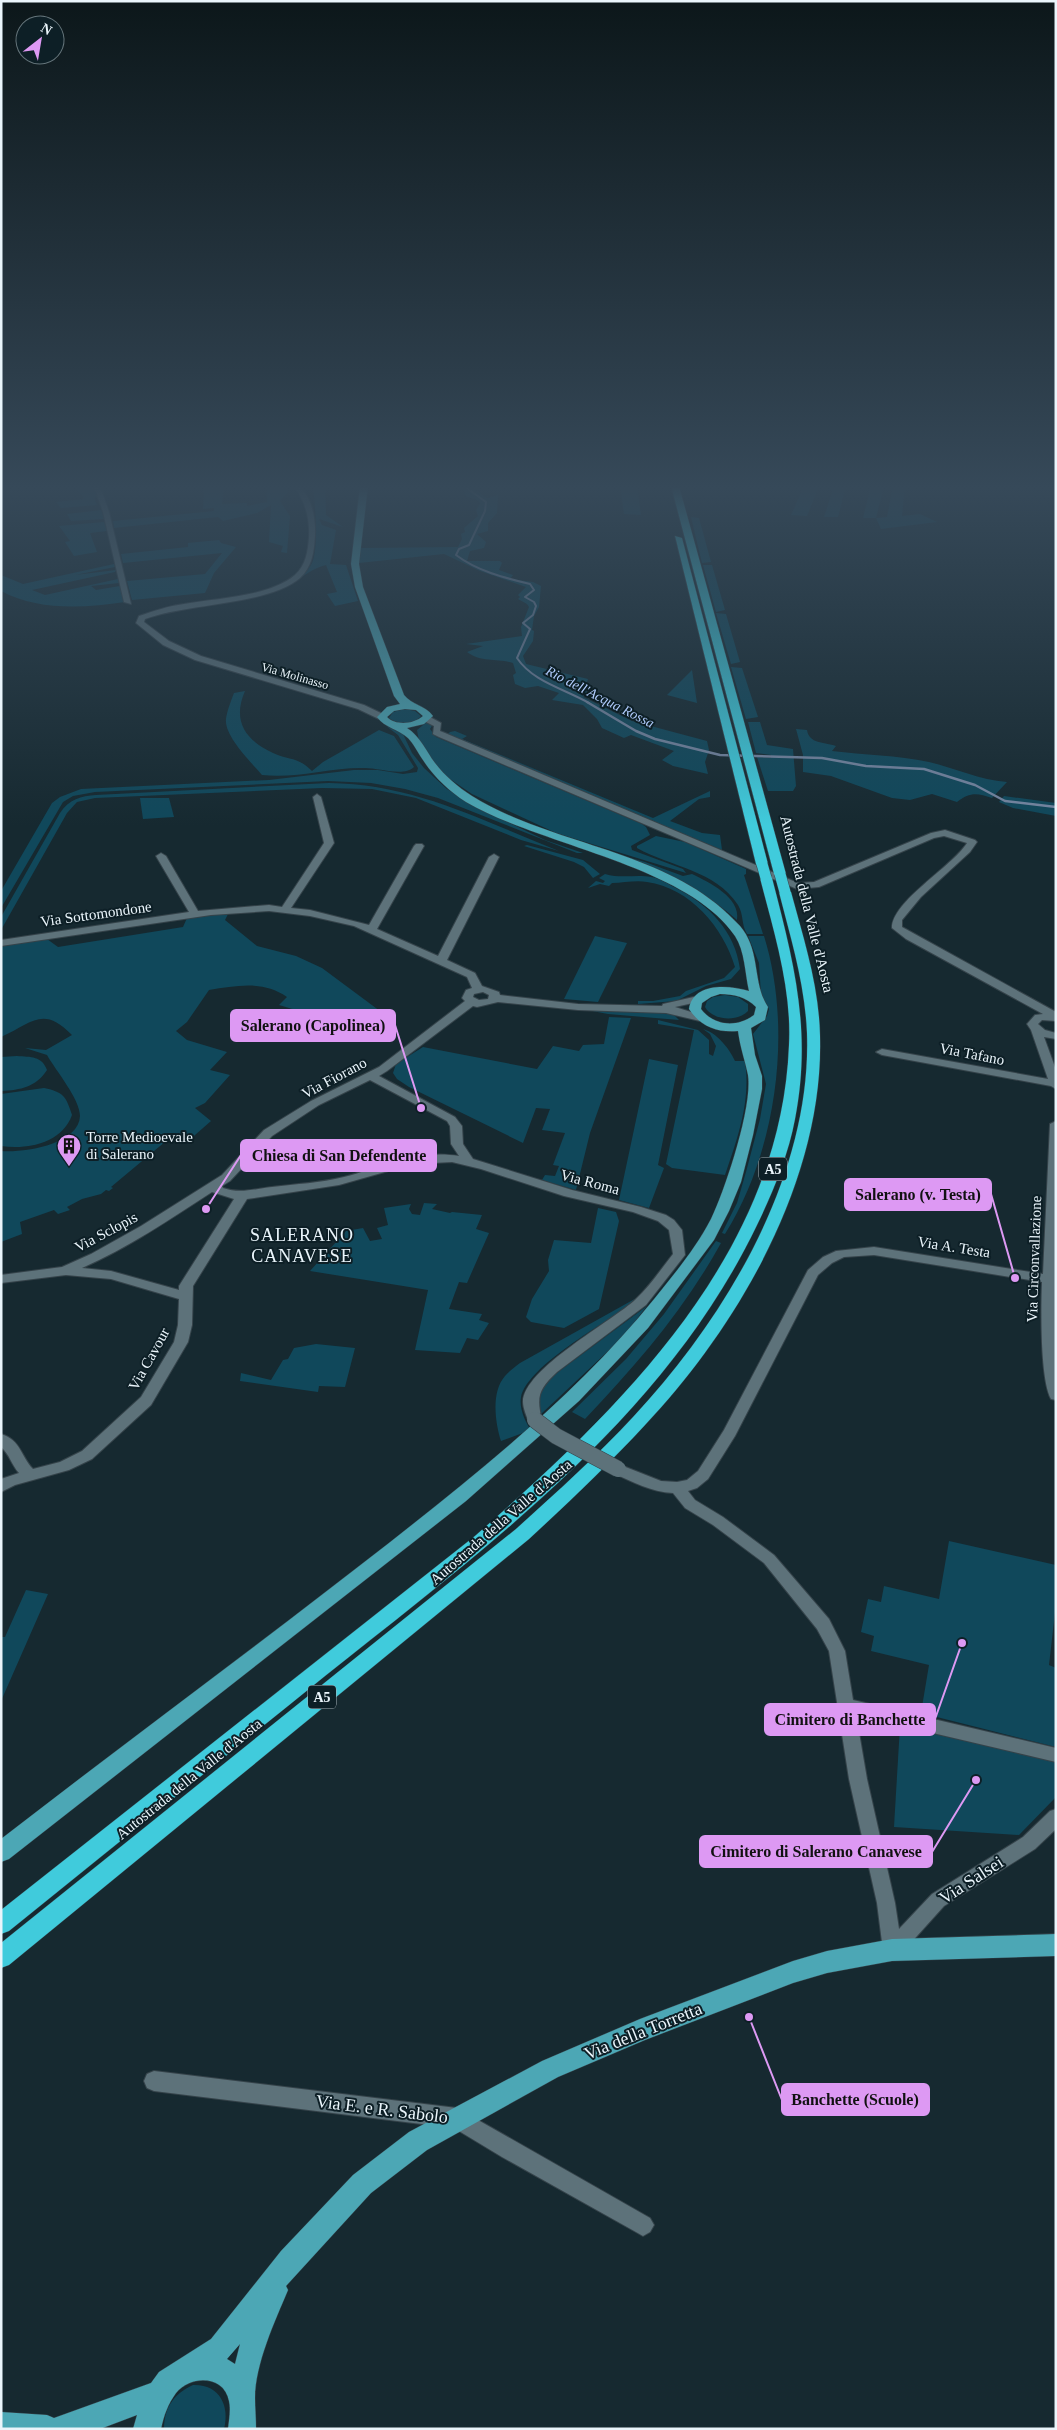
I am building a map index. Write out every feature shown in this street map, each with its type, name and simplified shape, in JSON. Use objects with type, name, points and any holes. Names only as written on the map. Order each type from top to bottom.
[{"type":"highway","name":"Autostrada della Valle d'Aosta","points":[[1,1924],[527,1502],[584,1448],[667,1356],[696,1317],[733,1257],[762,1197],[783,1136],[789,1108],[796,1048],[794,996],[766,878],[694,599]]},
{"type":"highway","name":"Autostrada della Valle d'Aosta","points":[[1,1956],[547,1513],[633,1426],[686,1363],[716,1325],[767,1236],[793,1172],[808,1110],[813,1080],[814,1050],[811,997],[807,972],[706,599]]},
{"type":"main road","points":[[364,599],[399,696],[404,702],[426,712],[414,739]]},
{"type":"main road","points":[[399,696],[398,704],[387,712],[385,721],[414,739],[424,757],[436,772],[468,798],[546,834],[658,874],[690,890],[709,903],[734,926],[744,940],[757,1000],[762,1008],[760,1017],[744,1026],[714,1025]]},
{"type":"main road","points":[[387,712],[414,707]]},
{"type":"main road","points":[[392,724],[405,726],[423,721]]},
{"type":"main road","points":[[727,990],[750,972]]},
{"type":"main road","points":[[748,1055],[733,1037],[700,1018],[694,1006],[698,999],[712,992],[727,990],[744,993],[757,1000]]},
{"type":"main road","points":[[1,1852],[458,1499],[514,1453],[607,1365],[703,1246],[722,1211],[738,1165],[753,1107],[755,1076],[748,1055],[744,1026]]},
{"type":"main road","name":"Via della Torretta","points":[[147,2429],[149,2412],[156,2395],[174,2375],[195,2366],[220,2348],[290,2260],[362,2184],[418,2141],[457,2118],[550,2069],[640,2030],[802,1969],[857,1955],[892,1950],[1056,1946]]},
{"type":"main road","name":"Via della Torretta","points":[[242,2429],[244,2415],[242,2397],[247,2364],[259,2321],[290,2260]]},
{"type":"main road","name":"Via della Torretta","points":[[195,2366],[214,2367],[225,2372],[234,2380],[242,2397]]},
{"type":"main road","points":[[62,2429],[156,2395]]},
{"type":"main road","points":[[1,2426],[47,2429]]},
{"type":"street","name":"Via Molinasso","points":[[233,599],[156,610],[142,618],[140,623],[166,643],[198,658],[362,707],[387,712]]},
{"type":"street","points":[[423,721],[436,722],[438,725],[436,732],[442,736],[797,886],[816,885],[931,836],[945,833],[972,842],[967,850],[918,895],[897,920],[897,928],[910,937],[1021,996],[1056,1017]]},
{"type":"street","points":[[285,909],[329,842],[317,797]]},
{"type":"street","points":[[371,930],[419,846]]},
{"type":"street","points":[[161,856],[195,914]]},
{"type":"street","points":[[441,961],[494,857]]},
{"type":"street","name":"Via Sottomondone","points":[[1,943],[195,914],[256,908],[285,909],[336,919],[371,930],[471,976],[476,982],[477,989]]},
{"type":"street","points":[[495,998],[490,991],[477,989],[468,994],[467,998],[471,1002],[489,1003],[495,998],[604,1008],[670,1006],[698,999]]},
{"type":"street","points":[[1021,996],[1031,1006],[1035,1019]]},
{"type":"street","name":"Via Fiorano","points":[[215,1185],[226,1178],[268,1133],[315,1103],[383,1069],[471,1002]]},
{"type":"street","points":[[641,1008],[679,1011],[700,1018]]},
{"type":"street","points":[[1056,1017],[1043,1016],[1035,1019],[1032,1024],[1056,1084]]},
{"type":"street","points":[[1036,1031],[1056,1037]]},
{"type":"street","points":[[1045,1053],[1052,1040],[1056,1037]]},
{"type":"street","name":"Via Tafano","points":[[882,1052],[1056,1084]]},
{"type":"street","points":[[383,1069],[402,1093]]},
{"type":"street","points":[[371,1076],[451,1119],[456,1126],[456,1144],[469,1162]]},
{"type":"street","name":"Via Circonvallazione","points":[[1056,1124],[1052,1279],[1048,1330],[1051,1374],[1056,1395]]},
{"type":"street","points":[[437,1158],[456,1144]]},
{"type":"street","name":"Via Roma","points":[[242,1197],[326,1184],[350,1179],[394,1163],[437,1158],[469,1162],[569,1194],[648,1214],[669,1223],[675,1229],[678,1237],[678,1255],[641,1302],[552,1369],[538,1382],[530,1401],[535,1420],[556,1436],[618,1469],[654,1485],[677,1488]]},
{"type":"street","points":[[215,1185],[218,1191],[238,1198],[242,1197]]},
{"type":"street","name":"Via Sclopis","points":[[1,1279],[64,1271],[96,1257],[215,1185]]},
{"type":"street","name":"Via Cavour","points":[[1,1487],[10,1481],[75,1462],[87,1455],[146,1401],[181,1342],[185,1325],[186,1286],[242,1197]]},
{"type":"street","name":"Via A. Testa","points":[[677,1488],[692,1484],[703,1475],[712,1463],[814,1273],[830,1256],[847,1252],[874,1251],[1052,1279]]},
{"type":"street","points":[[64,1271],[111,1275],[185,1296]]},
{"type":"street","points":[[1,1439],[16,1452],[19,1464],[30,1475]]},
{"type":"street","points":[[677,1488],[690,1504],[718,1521],[769,1559],[823,1624],[837,1651],[845,1705],[886,1904],[892,1950]]},
{"type":"street","points":[[845,1705],[1056,1755]]},
{"type":"street","name":"Via Salsei","points":[[892,1950],[938,1900],[1028,1843],[1056,1817]]},
{"type":"street","name":"Via E. e R. Sabolo","points":[[154,2081],[457,2118],[509,2150],[643,2226]]},
{"type":"shaded area","points":[[22,599],[124,599],[125,602],[94,606],[62,606]]},
{"type":"shaded area","points":[[331,599],[357,599],[358,601],[335,606]]},
{"type":"shaded area","points":[[519,599],[540,599],[539,607],[534,616],[533,641],[523,656],[526,664],[588,679],[585,688],[587,693],[583,697],[632,721],[707,741],[709,750],[705,762],[708,774],[673,766],[662,760],[674,751],[631,735],[624,738],[602,728],[597,719],[583,705],[552,700],[559,693],[538,686],[525,688],[515,684],[513,675],[516,673],[513,663],[478,658],[467,652],[483,646],[466,644],[522,636],[521,627],[529,607]]},
{"type":"shaded area","points":[[713,599],[722,599],[725,610],[716,612]]},
{"type":"shaded area","points":[[716,613],[726,614],[740,662],[731,664]]},
{"type":"shaded area","points":[[731,667],[742,668],[758,717],[746,719]]},
{"type":"shaded area","points":[[692,670],[697,703],[667,695]]},
{"type":"shaded area","points":[[245,691],[240,712],[241,720],[248,736],[263,748],[298,761],[312,771],[323,762],[379,730],[394,736],[414,767],[410,770],[398,772],[371,768],[352,768],[301,774],[262,775],[234,741],[227,726],[226,719],[234,693]]},
{"type":"shaded area","points":[[405,709],[415,711],[421,716],[414,721],[406,723],[397,722],[389,718],[393,712]]},
{"type":"shaded area","points":[[428,721],[433,724],[430,729],[436,737],[642,824],[650,835],[631,846],[632,850],[683,869],[686,873],[556,833],[472,794],[444,775],[419,741],[417,730]]},
{"type":"shaded area","points":[[748,722],[760,722],[767,745],[793,749],[796,786],[793,791],[768,791],[757,757],[771,758],[771,755],[756,753]]},
{"type":"shaded area","points":[[386,726],[403,734],[412,753],[424,768],[447,789],[545,840],[583,853],[577,853],[438,798],[405,789],[371,783],[328,781],[95,792],[73,796],[63,802],[1,908],[1,891],[52,803],[60,797],[81,789],[269,780],[354,770],[378,770],[403,774],[417,772],[418,768],[398,735]]},
{"type":"shaded area","points":[[796,729],[807,730],[808,735],[814,740],[836,746],[832,751],[917,760],[939,764],[987,779],[1007,782],[992,798],[974,794],[966,796],[957,802],[932,794],[910,800],[892,798],[831,776],[803,772],[803,755]]},
{"type":"shaded area","points":[[455,731],[467,736],[462,739],[653,818],[710,791],[710,797],[699,799],[670,821],[702,833],[720,835],[722,850],[447,735]]},
{"type":"shaded area","points":[[329,783],[360,785],[419,797],[474,816],[559,851],[521,840],[416,798],[372,789],[322,788],[95,798],[77,802],[67,813],[1,930],[1,917],[60,813],[71,801],[85,796],[96,795]]},
{"type":"shaded area","points":[[1004,796],[1056,803],[1056,816],[1013,808],[999,802]]},
{"type":"shaded area","points":[[140,798],[169,798],[174,817],[143,819]]},
{"type":"shaded area","points":[[656,836],[685,842],[746,869],[746,874],[744,875],[763,934],[747,934],[738,905],[717,884],[692,870],[637,848],[637,846]]},
{"type":"shaded area","points":[[527,845],[583,860],[600,874],[593,878],[584,867],[574,862],[524,846]]},
{"type":"shaded area","points":[[602,850],[645,862],[683,876],[692,874],[699,877],[729,897],[737,912],[737,920],[706,896],[673,878]]},
{"type":"shaded area","points":[[605,874],[654,878],[676,888],[699,902],[726,931],[733,943],[740,969],[731,979],[706,986],[676,1001],[638,1004],[638,1001],[653,1001],[680,996],[686,991],[724,978],[735,967],[730,952],[713,924],[691,901],[677,892],[647,882],[612,883],[609,886],[600,884],[588,888],[596,881],[603,883],[605,881],[599,878]]},
{"type":"shaded area","points":[[224,912],[228,914],[225,920],[257,946],[296,956],[322,968],[388,1017],[376,1026],[361,1019],[344,1032],[330,1025],[314,1024],[309,1014],[279,1005],[287,997],[268,988],[249,986],[209,990],[187,1022],[176,1031],[187,1040],[227,1052],[210,1070],[230,1075],[205,1103],[195,1108],[211,1121],[187,1142],[172,1136],[111,1187],[113,1188],[109,1191],[106,1190],[101,1194],[82,1199],[67,1207],[70,1210],[58,1214],[54,1210],[20,1222],[22,1234],[1,1242],[1,1151],[35,1148],[60,1140],[70,1134],[77,1126],[80,1116],[72,1093],[47,1055],[25,1048],[46,1050],[72,1035],[62,1026],[45,1019],[29,1022],[1,1037],[1,947],[12,943],[47,939],[58,947],[183,927],[187,918]]},
{"type":"shaded area","points":[[595,936],[627,943],[598,1002],[564,999]]},
{"type":"shaded area","points":[[748,936],[764,936],[773,972],[777,1010],[778,1049],[775,1089],[768,1128],[757,1166],[743,1201],[725,1234],[722,1233],[737,1203],[746,1172],[760,1119],[766,1084],[753,1034],[767,1016],[769,1009],[761,995],[759,963]]},
{"type":"shaded area","points":[[725,995],[738,997],[748,1004],[748,1011],[744,1015],[732,1018],[719,1017],[709,1012],[705,1007],[707,1001],[713,997]]},
{"type":"shaded area","points":[[587,1010],[663,1012],[672,1013],[679,1020],[608,1014]]},
{"type":"shaded area","points":[[609,1017],[631,1018],[590,1133],[576,1190],[542,1180],[545,1175],[555,1176],[559,1166],[553,1165],[565,1133],[542,1130],[550,1109],[536,1108],[523,1143],[409,1087],[397,1079],[393,1073],[396,1064],[423,1047],[537,1069],[553,1046],[579,1051],[583,1045],[604,1044]]},
{"type":"shaded area","points":[[658,1020],[698,1030],[709,1040],[709,1054],[713,1056],[716,1046],[710,1034],[703,1029],[708,1031],[722,1042],[735,1061],[745,1061],[745,1105],[739,1133],[725,1175],[672,1168],[666,1164],[694,1030],[658,1024]]},
{"type":"shaded area","points":[[1,1057],[31,1057],[39,1060],[45,1065],[47,1070],[33,1084],[15,1090],[1,1091]]},
{"type":"shaded area","points":[[649,1059],[678,1065],[658,1165],[664,1168],[649,1208],[619,1200]]},
{"type":"shaded area","points":[[44,1088],[56,1091],[66,1100],[72,1115],[67,1125],[52,1138],[43,1142],[22,1147],[1,1146],[1,1094]]},
{"type":"shaded area","points":[[424,1203],[437,1204],[432,1209],[450,1213],[482,1215],[476,1229],[489,1233],[467,1283],[459,1282],[449,1309],[482,1314],[479,1320],[489,1323],[478,1340],[467,1338],[460,1353],[415,1350],[428,1290],[310,1271],[346,1231],[363,1228],[370,1241],[382,1239],[377,1228],[388,1225],[384,1208],[411,1204],[409,1209],[412,1214],[420,1215]]},
{"type":"shaded area","points":[[598,1208],[616,1212],[619,1221],[599,1309],[564,1328],[531,1322],[526,1317],[532,1299],[549,1271],[548,1260],[554,1240],[591,1243]]},
{"type":"shaded area","points":[[716,1241],[721,1243],[707,1268],[676,1313],[642,1356],[585,1419],[572,1412],[626,1359],[664,1314]]},
{"type":"shaded area","points":[[640,1296],[633,1303],[552,1358],[538,1372],[527,1385],[521,1397],[523,1415],[531,1430],[501,1441],[497,1425],[496,1399],[501,1383],[507,1374],[520,1363]]},
{"type":"shaded area","points":[[647,1306],[622,1338],[540,1415],[540,1395],[550,1378]]},
{"type":"shaded area","points":[[316,1344],[355,1348],[345,1387],[319,1386],[318,1392],[240,1381],[241,1373],[271,1380],[283,1360],[288,1359],[294,1348]]},
{"type":"shaded area","points":[[949,1541],[1056,1565],[1056,1604],[1049,1665],[1056,1668],[1056,1747],[921,1713],[929,1665],[871,1651],[874,1636],[861,1632],[868,1599],[881,1602],[884,1586],[939,1599]]},
{"type":"shaded area","points":[[26,1590],[48,1594],[1,1701],[1,1637],[5,1637]]},
{"type":"shaded area","points":[[900,1726],[1056,1762],[1056,1797],[1019,1835],[894,1827]]},
{"type":"shaded area","points":[[193,2385],[210,2388],[216,2392],[224,2404],[224,2429],[164,2429],[164,2421],[171,2402],[180,2393]]},
{"type":"waterway","name":"Rio dell'Acqua Rossa","points":[[529,599],[536,606],[533,615],[523,623],[530,629],[517,658],[540,679],[589,703]]},
{"type":"waterway","name":"Rio dell'Acqua Rossa","points":[[587,702],[636,731],[655,739],[720,755],[822,758],[866,766],[924,769],[975,785],[1005,801],[1056,807]]},
{"type":"place","name":"Salerano (Capolinea)","points":[[421,1108]]},
{"type":"place","name":"Torre Medioevale di Salerano","points":[[69,1167]]},
{"type":"place","name":"Chiesa di San Defendente","points":[[206,1209]]},
{"type":"place","name":"Salerano (v. Testa)","points":[[1015,1278]]},
{"type":"place","name":"Cimitero di Banchette","points":[[962,1643]]},
{"type":"place","name":"Cimitero di Salerano Canavese","points":[[976,1780]]},
{"type":"place","name":"Banchette (Scuole)","points":[[749,2017]]},
{"type":"district","name":"SALERANO CANAVESE","points":[[302,1245]]}]
